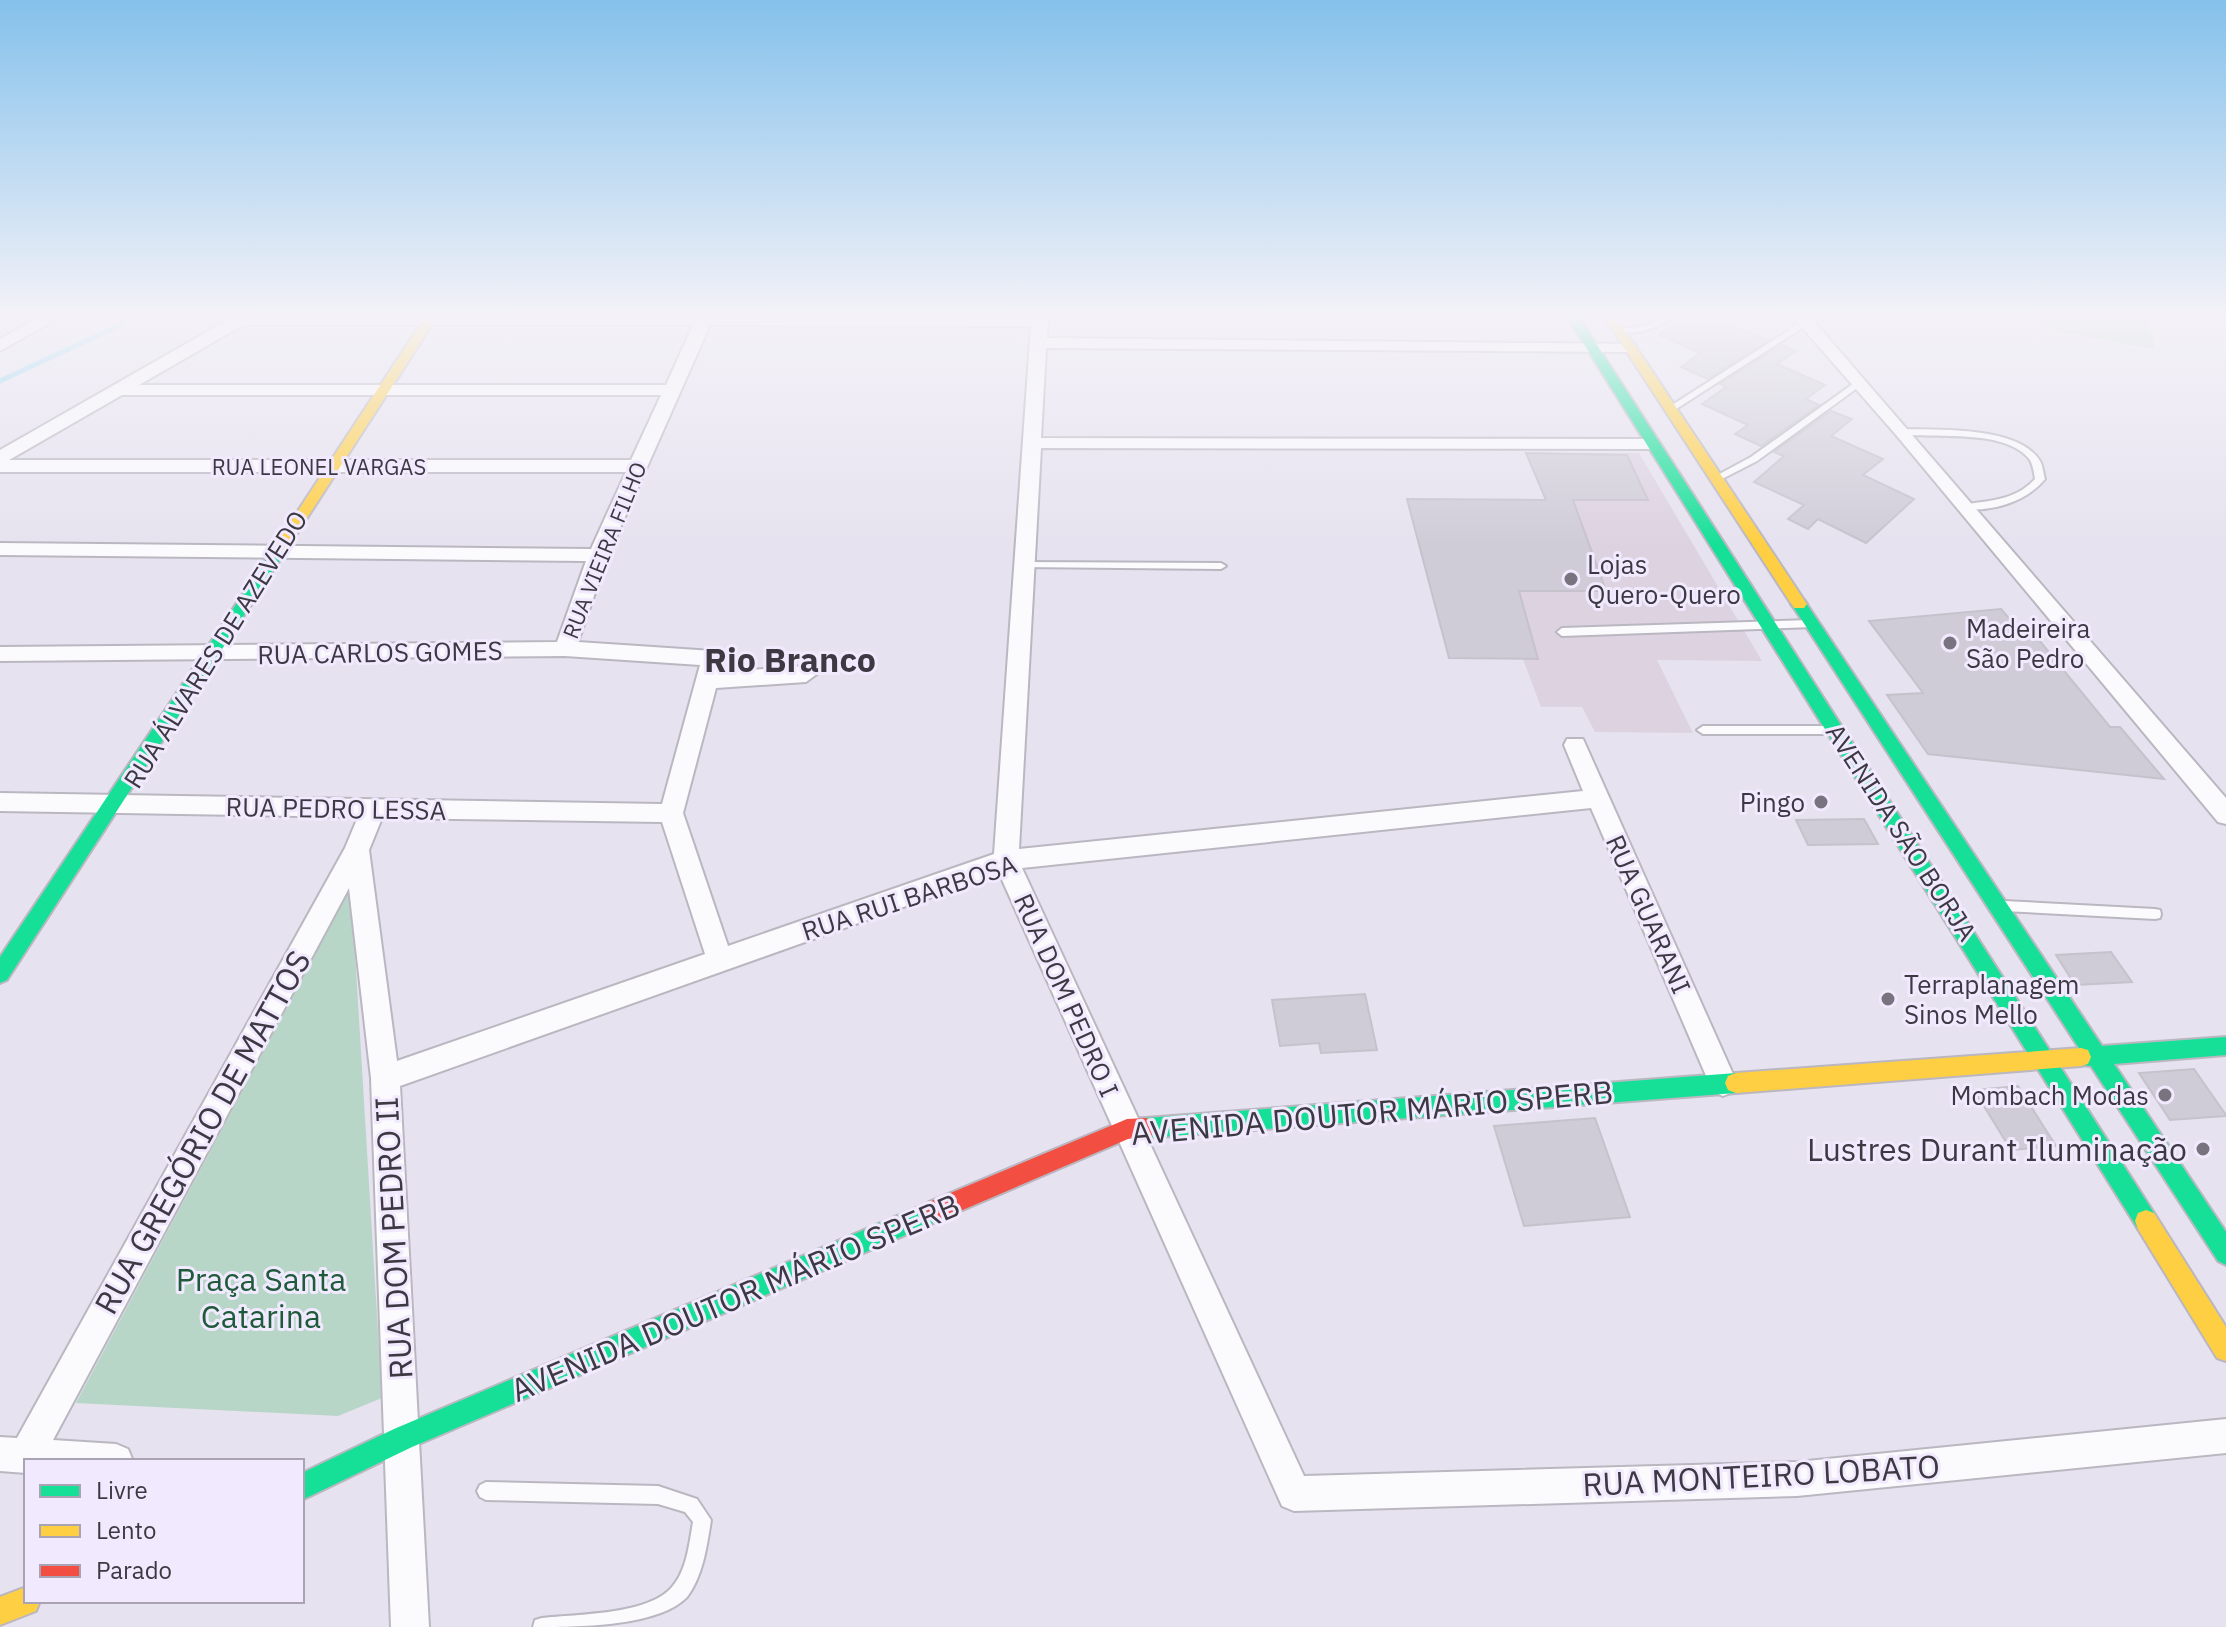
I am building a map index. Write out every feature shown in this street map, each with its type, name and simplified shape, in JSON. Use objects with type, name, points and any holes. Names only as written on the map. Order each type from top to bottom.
[{"type":"main road","name":"RUA ÁLVARES DE AZEVEDO","points":[[0,974],[116,806],[209,654],[379,393]]},
{"type":"main road","name":"AVENIDA SÃO BORJA","points":[[1620,393],[2047,1059],[2226,1349]]},
{"type":"main road","name":"AVENIDA SÃO BORJA","points":[[1659,393],[2226,1253]]},
{"type":"main road","name":"AVENIDA DOUTOR MÁRIO SPERB","points":[[311,1479],[1127,1129],[2226,1046]]},
{"type":"main road","points":[[0,1611],[24,1602]]},
{"type":"street","points":[[0,458],[116,393]]},
{"type":"street","name":"RUA VIEIRA FILHO","points":[[565,649],[598,555],[671,393]]},
{"type":"street","name":"RUA DOM PEDRO I","points":[[1034,393],[1006,860],[1294,1494]]},
{"type":"street","points":[[1866,393],[1903,432],[2226,815]]},
{"type":"street","points":[[1030,443],[1651,444]]},
{"type":"street","name":"RUA LEONEL VARGAS","points":[[0,466],[637,466]]},
{"type":"street","points":[[0,549],[598,555]]},
{"type":"street","name":"RUA CARLOS GOMES","points":[[0,654],[565,649],[710,670],[806,674]]},
{"type":"street","points":[[710,670],[671,813],[720,961]]},
{"type":"street","name":"RUA GUARANI","points":[[1575,745],[1723,1083]]},
{"type":"street","name":"RUA RUI BARBOSA","points":[[385,1078],[1006,860],[1599,798]]},
{"type":"street","name":"RUA PEDRO LESSA","points":[[0,802],[671,813]]},
{"type":"street","name":"RUA GREGÓRIO DE MATTOS","points":[[13,1455],[357,850],[374,807]]},
{"type":"street","name":"RUA DOM PEDRO II","points":[[357,850],[385,1078],[410,1627]]},
{"type":"street","name":"RUA MONTEIRO LOBATO","points":[[1294,1494],[1797,1479],[2226,1436]]},
{"type":"street","points":[[13,1455],[82,1459]]},
{"type":"lane","points":[[1670,409],[1694,393]]},
{"type":"lane","points":[[1717,478],[1754,459],[1845,393]]},
{"type":"lane","points":[[1903,432],[2009,441],[2030,450],[2041,465],[2040,479],[2019,497],[2005,503],[1966,507]]},
{"type":"lane","points":[[1023,565],[1221,566]]},
{"type":"lane","points":[[1562,632],[1811,624]]},
{"type":"lane","points":[[1703,730],[1836,730]]},
{"type":"lane","points":[[1996,906],[2155,914]]},
{"type":"lane","points":[[486,1491],[658,1495],[691,1505],[702,1520],[696,1559],[680,1594],[662,1608],[542,1627]]},
{"type":"shaded area","name":"Lojas Quero-Quero","points":[[1526,453],[1639,453],[1762,661],[1657,660],[1693,733],[1595,732],[1582,707],[1541,707],[1523,659],[1449,658],[1407,499],[1545,500]]},
{"type":"green space","name":"Praça Santa Catarina","points":[[351,887],[382,1398],[338,1416],[76,1403]]},
{"type":"building","points":[[1718,393],[1814,393],[1806,399],[1819,405],[1761,446],[1735,434],[1748,425],[1702,404]]},
{"type":"building","points":[[1831,411],[1852,419],[1831,436],[1883,459],[1863,475],[1914,499],[1866,543],[1818,519],[1808,529],[1788,519],[1804,505],[1754,482],[1784,456],[1774,452]]},
{"type":"building","points":[[1526,453],[1627,455],[1648,500],[1573,500],[1606,591],[1519,591],[1538,659],[1449,658],[1407,499],[1546,500]]},
{"type":"building","points":[[2001,609],[2024,636],[2035,635],[2110,727],[2120,727],[2164,779],[1928,754],[1887,695],[1923,693],[1869,621]]},
{"type":"building","points":[[1864,819],[1878,844],[1808,845],[1796,820]]},
{"type":"building","points":[[2111,952],[2132,982],[2075,985],[2056,955]]},
{"type":"building","points":[[1365,994],[1377,1050],[1321,1053],[1319,1043],[1280,1046],[1272,1000]]},
{"type":"building","points":[[2194,1069],[2226,1116],[2170,1120],[2139,1073]]},
{"type":"building","points":[[2018,1086],[2056,1146],[2011,1150],[1974,1090]]},
{"type":"building","points":[[1595,1118],[1630,1217],[1524,1226],[1494,1126]]},
{"type":"traffic: fast","points":[[1621,393],[2146,1221]]},
{"type":"traffic: fast","points":[[0,974],[280,549]]},
{"type":"traffic: fast","points":[[1799,604],[2226,1253]]},
{"type":"traffic: fast","points":[[2081,1057],[2226,1046]]},
{"type":"traffic: fast","points":[[1146,1128],[1736,1083]]},
{"type":"traffic: fast","points":[[304,1486],[403,1438],[937,1210]]},
{"type":"traffic: slow","points":[[280,549],[382,393]]},
{"type":"traffic: slow","points":[[1660,393],[1799,604]]},
{"type":"traffic: slow","points":[[1736,1083],[2081,1057]]},
{"type":"traffic: slow","points":[[2146,1221],[2226,1349]]},
{"type":"traffic: slow","points":[[0,1611],[24,1602]]},
{"type":"traffic: jam","points":[[937,1210],[1127,1129],[1146,1128]]},
{"type":"place","name":"Lojas Quero-Quero","points":[[1571,579]]},
{"type":"place","name":"Madeireira São Pedro","points":[[1950,643]]},
{"type":"place","name":"Pingo","points":[[1821,802]]},
{"type":"place","name":"Terraplanagem Sinos Mello","points":[[1888,999]]},
{"type":"place","name":"Mombach Modas","points":[[2165,1095]]},
{"type":"place","name":"Lustres Durant Iluminação","points":[[2203,1149]]},
{"type":"district","name":"Rio Branco","points":[[790,659]]}]
